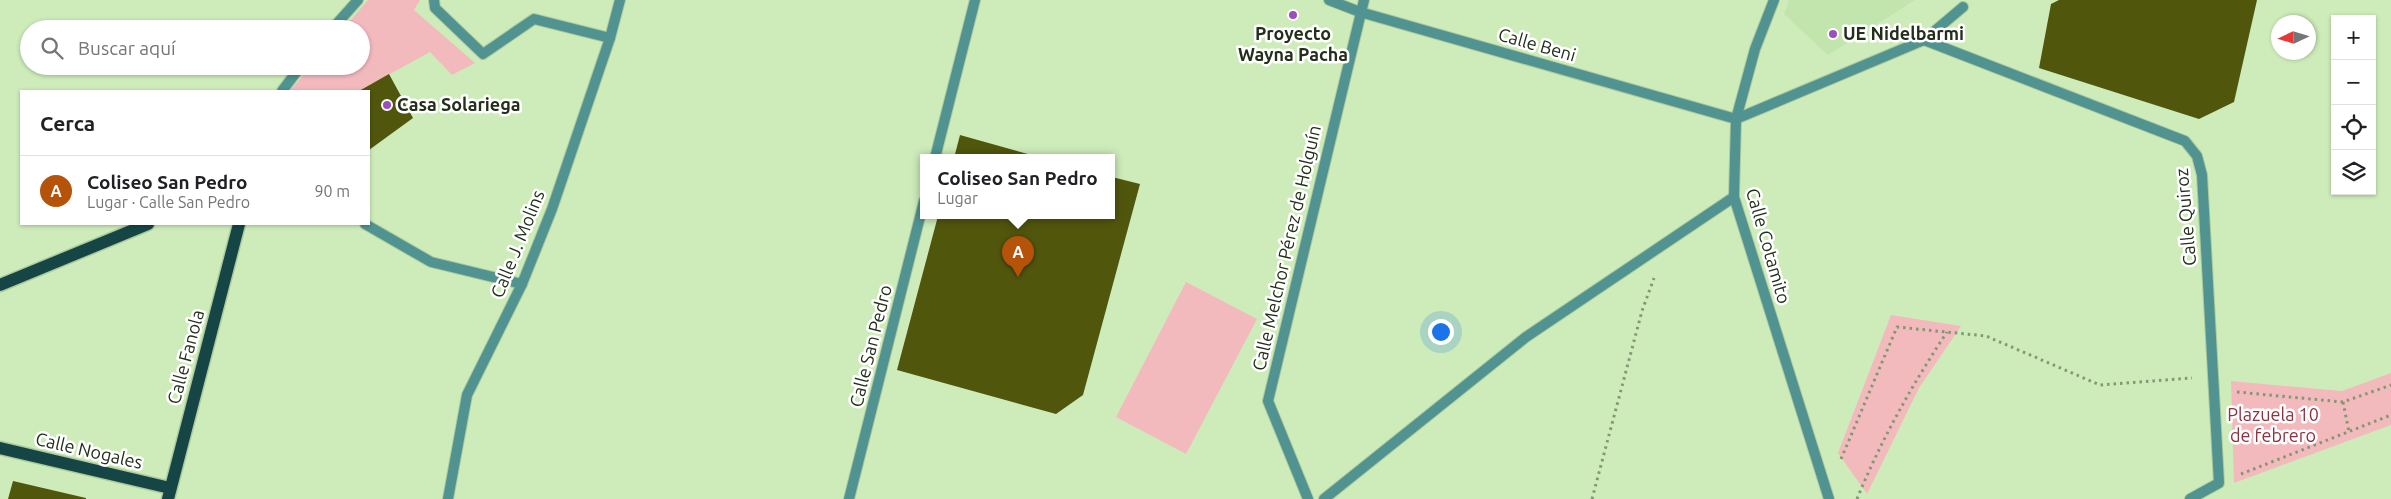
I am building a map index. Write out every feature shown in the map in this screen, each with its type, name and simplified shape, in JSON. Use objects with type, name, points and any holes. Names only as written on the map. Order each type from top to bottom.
[{"type":"main road","points":[[0,284],[146,225]]},
{"type":"main road","name":"Calle Fanola","points":[[169,493],[239,225]]},
{"type":"main road","name":"Calle Nogales","points":[[0,448],[169,493]]},
{"type":"street","points":[[340,20],[358,0]]},
{"type":"street","points":[[434,0],[435,8],[484,54],[534,19],[610,38]]},
{"type":"street","name":"Calle J. Molins","points":[[448,499],[468,394],[522,284],[552,209],[610,38],[620,0]]},
{"type":"street","points":[[936,154],[975,0]]},
{"type":"street","name":"Calle Beni","points":[[1329,0],[1360,12],[1736,119]]},
{"type":"street","name":"Calle Melchor Pérez de Holguín","points":[[1308,499],[1268,402],[1364,0]]},
{"type":"street","name":"Calle Cotamito","points":[[1774,0],[1755,49],[1736,119],[1734,198],[1828,495]]},
{"type":"street","points":[[1736,119],[1924,40],[1963,7]]},
{"type":"street","name":"Calle Quiroz","points":[[1924,40],[2185,141],[2196,156],[2202,175],[2219,483]]},
{"type":"street","points":[[283,90],[295,75]]},
{"type":"street","points":[[1324,499],[1526,337],[1734,198]]},
{"type":"street","name":"Calle San Pedro","points":[[849,499],[920,217]]},
{"type":"street","points":[[367,225],[430,262],[522,284]]},
{"type":"street","points":[[2197,498],[2219,483]]},
{"type":"path","points":[[1592,499],[1642,311],[1668,241]]},
{"type":"path","points":[[1828,495],[1897,327],[1986,336],[2100,385],[2195,378],[2214,390],[2343,402],[2391,385]]},
{"type":"path","points":[[1857,499],[1872,461],[1917,378],[1947,332]]},
{"type":"path","points":[[2343,402],[2349,432]]},
{"type":"path","points":[[2219,483],[2391,415]]},
{"type":"shaded area","name":"UE Nidelbarmi","points":[[1789,0],[1915,0],[1828,55],[1784,14]]},
{"type":"green space","points":[[368,0],[420,0],[414,10],[475,63],[452,75],[430,52],[361,90],[291,90],[303,75],[370,75],[370,20],[351,20]]},
{"type":"green space","points":[[1186,282],[1257,319],[1186,454],[1116,417]]},
{"type":"green space","points":[[1891,315],[1961,326],[1919,388],[1867,494],[1838,453]]},
{"type":"green space","name":"Plazuela 10 de febrero","points":[[2391,373],[2391,425],[2234,483],[2231,381],[2342,391]]},
{"type":"building","points":[[2059,0],[2257,0],[2234,102],[2199,119],[2039,68],[2051,4]]},
{"type":"building","name":"Casa Solariega","points":[[389,74],[413,118],[370,149],[370,90],[361,90]]},
{"type":"building","points":[[960,135],[1028,154],[955,154]]},
{"type":"building","points":[[1115,178],[1140,184],[1083,395],[1056,414],[897,370],[937,219],[1115,219]]},
{"type":"building","points":[[13,481],[86,498],[86,499],[8,499]]},
{"type":"place","name":"Proyecto Wayna Pacha","points":[[1293,15]]},
{"type":"place","name":"UE Nidelbarmi","points":[[1833,34]]},
{"type":"place","name":"Casa Solariega","points":[[387,105]]},
{"type":"place","name":"Coliseo San Pedro","points":[[1018,277]]}]
